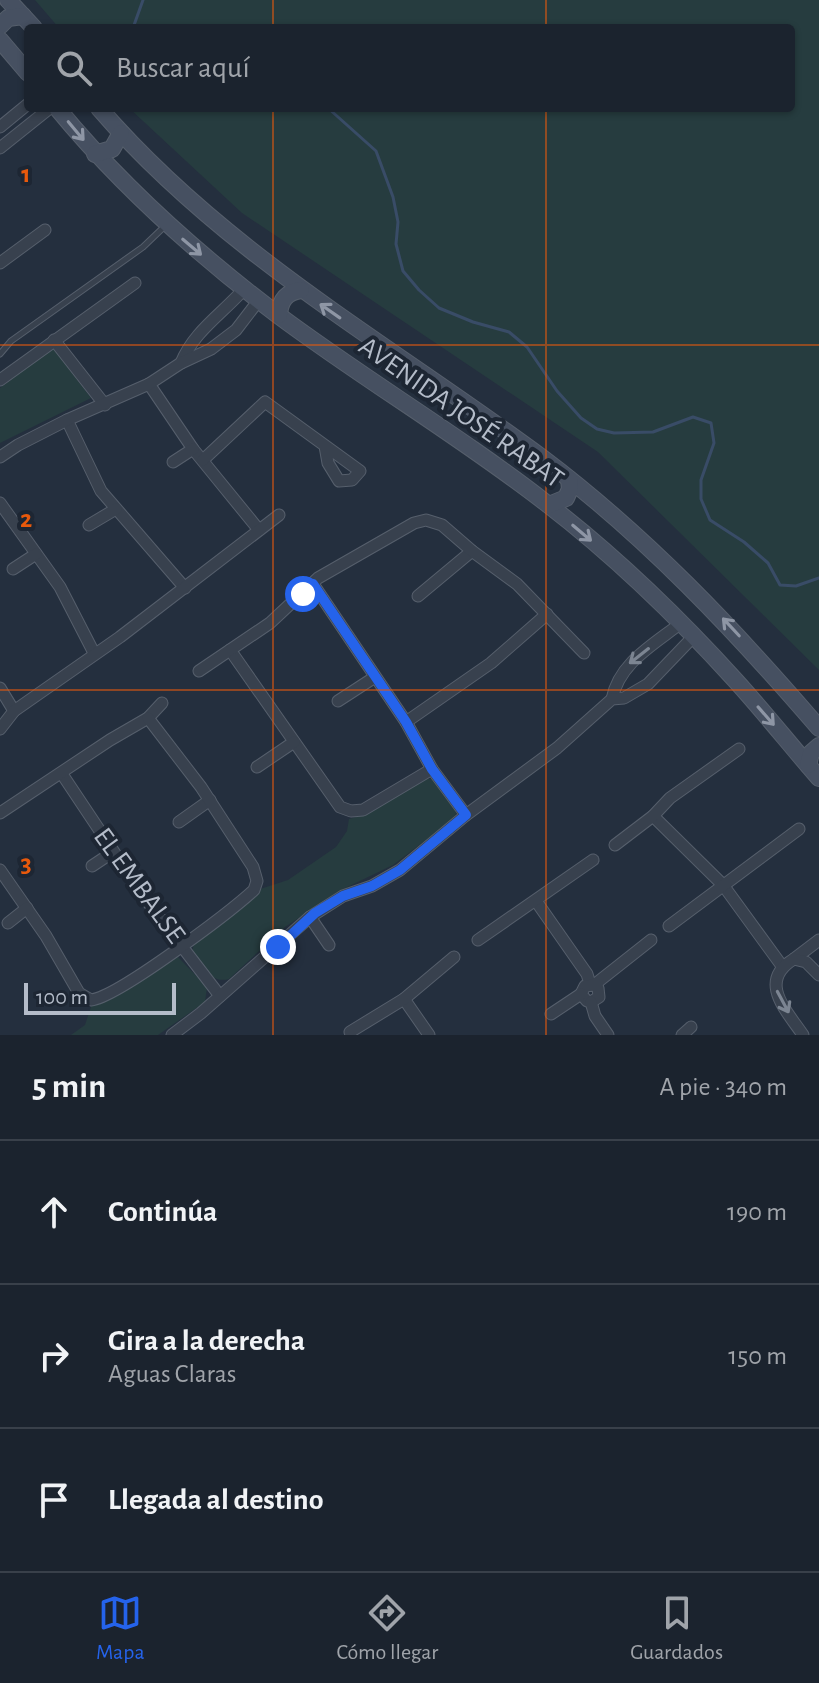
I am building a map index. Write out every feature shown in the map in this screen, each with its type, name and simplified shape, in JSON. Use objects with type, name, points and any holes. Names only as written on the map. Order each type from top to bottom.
[{"type":"street","points":[[8,0],[29,22]]},
{"type":"street","points":[[0,26],[8,18],[29,22]]},
{"type":"street","points":[[0,40],[24,68]]},
{"type":"street","points":[[0,127],[24,107]]},
{"type":"street","points":[[0,148],[45,112]]},
{"type":"street","name":"AVENIDA JOSÉ RABAT","points":[[60,112],[95,154],[167,225],[244,289],[549,505],[643,586],[760,708],[813,772]]},
{"type":"street","name":"AVENIDA JOSÉ RABAT","points":[[103,112],[187,199],[301,290],[569,479],[640,538],[748,645],[819,728]]},
{"type":"street","points":[[95,154],[112,149],[121,133]]},
{"type":"street","points":[[0,263],[45,230]]},
{"type":"street","points":[[0,380],[135,283]]},
{"type":"street","points":[[181,363],[188,346],[244,289]]},
{"type":"street","points":[[279,315],[283,299],[301,290]]},
{"type":"street","points":[[0,457],[67,420],[149,384],[225,340],[259,300]]},
{"type":"street","points":[[54,340],[105,405]]},
{"type":"street","points":[[149,384],[193,449],[259,530]]},
{"type":"street","points":[[203,460],[265,402],[325,446]]},
{"type":"street","points":[[67,420],[101,491],[185,588]]},
{"type":"street","points":[[173,462],[193,449]]},
{"type":"street","points":[[549,505],[566,498],[570,489],[569,479]]},
{"type":"street","points":[[0,503],[60,587],[94,653]]},
{"type":"street","points":[[89,525],[116,509]]},
{"type":"street","points":[[0,729],[14,711],[120,637],[279,515]]},
{"type":"street","points":[[199,671],[270,623],[313,584],[347,559],[420,520],[442,525],[517,584],[584,653]]},
{"type":"street","points":[[418,596],[472,551]]},
{"type":"street","points":[[13,569],[36,554]]},
{"type":"street","points":[[313,584],[406,722],[432,769],[466,815]]},
{"type":"street","points":[[406,722],[491,663],[547,614]]},
{"type":"street","points":[[172,1035],[310,917],[343,896],[372,886],[400,870],[466,815],[557,748],[612,699],[615,686],[627,665],[681,623]]},
{"type":"street","points":[[612,699],[624,698],[648,684],[694,636]]},
{"type":"street","points":[[230,650],[340,807],[346,811],[363,810],[432,769]]},
{"type":"street","points":[[338,701],[375,677]]},
{"type":"street","points":[[0,688],[14,711]]},
{"type":"street","points":[[0,813],[148,718],[162,703]]},
{"type":"street","points":[[0,870],[79,993],[88,999],[102,997],[182,946],[250,894],[257,881],[253,867],[210,800],[148,718]]},
{"type":"street","points":[[257,767],[294,742]]},
{"type":"street","points":[[813,772],[811,753],[819,746]]},
{"type":"street","points":[[615,845],[653,816],[670,798],[739,749]]},
{"type":"street","name":"EL EMBALSE","points":[[62,774],[113,852],[220,996]]},
{"type":"street","points":[[179,822],[210,800]]},
{"type":"street","points":[[653,816],[723,885],[782,966]]},
{"type":"street","points":[[669,926],[799,829]]},
{"type":"street","points":[[92,866],[113,852]]},
{"type":"street","points":[[478,940],[593,860]]},
{"type":"street","points":[[536,901],[592,984],[598,988],[599,997],[591,1002]]},
{"type":"street","points":[[8,923],[27,908]]},
{"type":"street","points":[[310,917],[329,945]]},
{"type":"street","points":[[551,1014],[651,940]]},
{"type":"street","points":[[803,1035],[776,993],[776,978],[782,966],[819,940]]},
{"type":"street","points":[[350,1032],[404,999],[454,957]]},
{"type":"street","points":[[794,959],[806,962],[819,975]]},
{"type":"street","points":[[581,994],[591,1002],[595,1016],[608,1035]]},
{"type":"street","points":[[404,999],[429,1035]]},
{"type":"lane","points":[[0,354],[11,341],[143,247],[167,225]]},
{"type":"green space","points":[[35,0],[819,0],[819,670],[598,452],[242,213],[133,112],[795,112],[795,24],[56,24]]},
{"type":"green space","points":[[53,348],[91,398],[0,443],[0,388]]},
{"type":"green space","points":[[425,779],[434,779],[455,806],[456,814],[451,821],[393,865],[339,891],[285,927],[229,979],[217,979],[208,973],[192,952],[195,938],[257,890],[288,880],[336,847],[347,831],[349,819],[370,813]]},
{"type":"green space","points":[[169,957],[178,957],[207,987],[205,1002],[158,1035],[71,1035],[85,1025],[92,1004]]},
{"type":"waterway","points":[[134,24],[143,0]]},
{"type":"waterway","points":[[332,112],[376,151],[393,197],[398,222],[396,244],[403,271],[419,290],[439,308],[509,332],[527,347],[557,391],[581,418],[597,429],[614,433],[653,432],[693,417],[711,423],[714,443],[701,480],[701,499],[710,520],[744,542],[768,563],[780,585],[796,586],[819,578]]},
{"type":"route","points":[[278,947],[315,913],[343,896],[372,886],[400,870],[466,815],[432,769],[406,722],[313,584],[303,594]]}]
